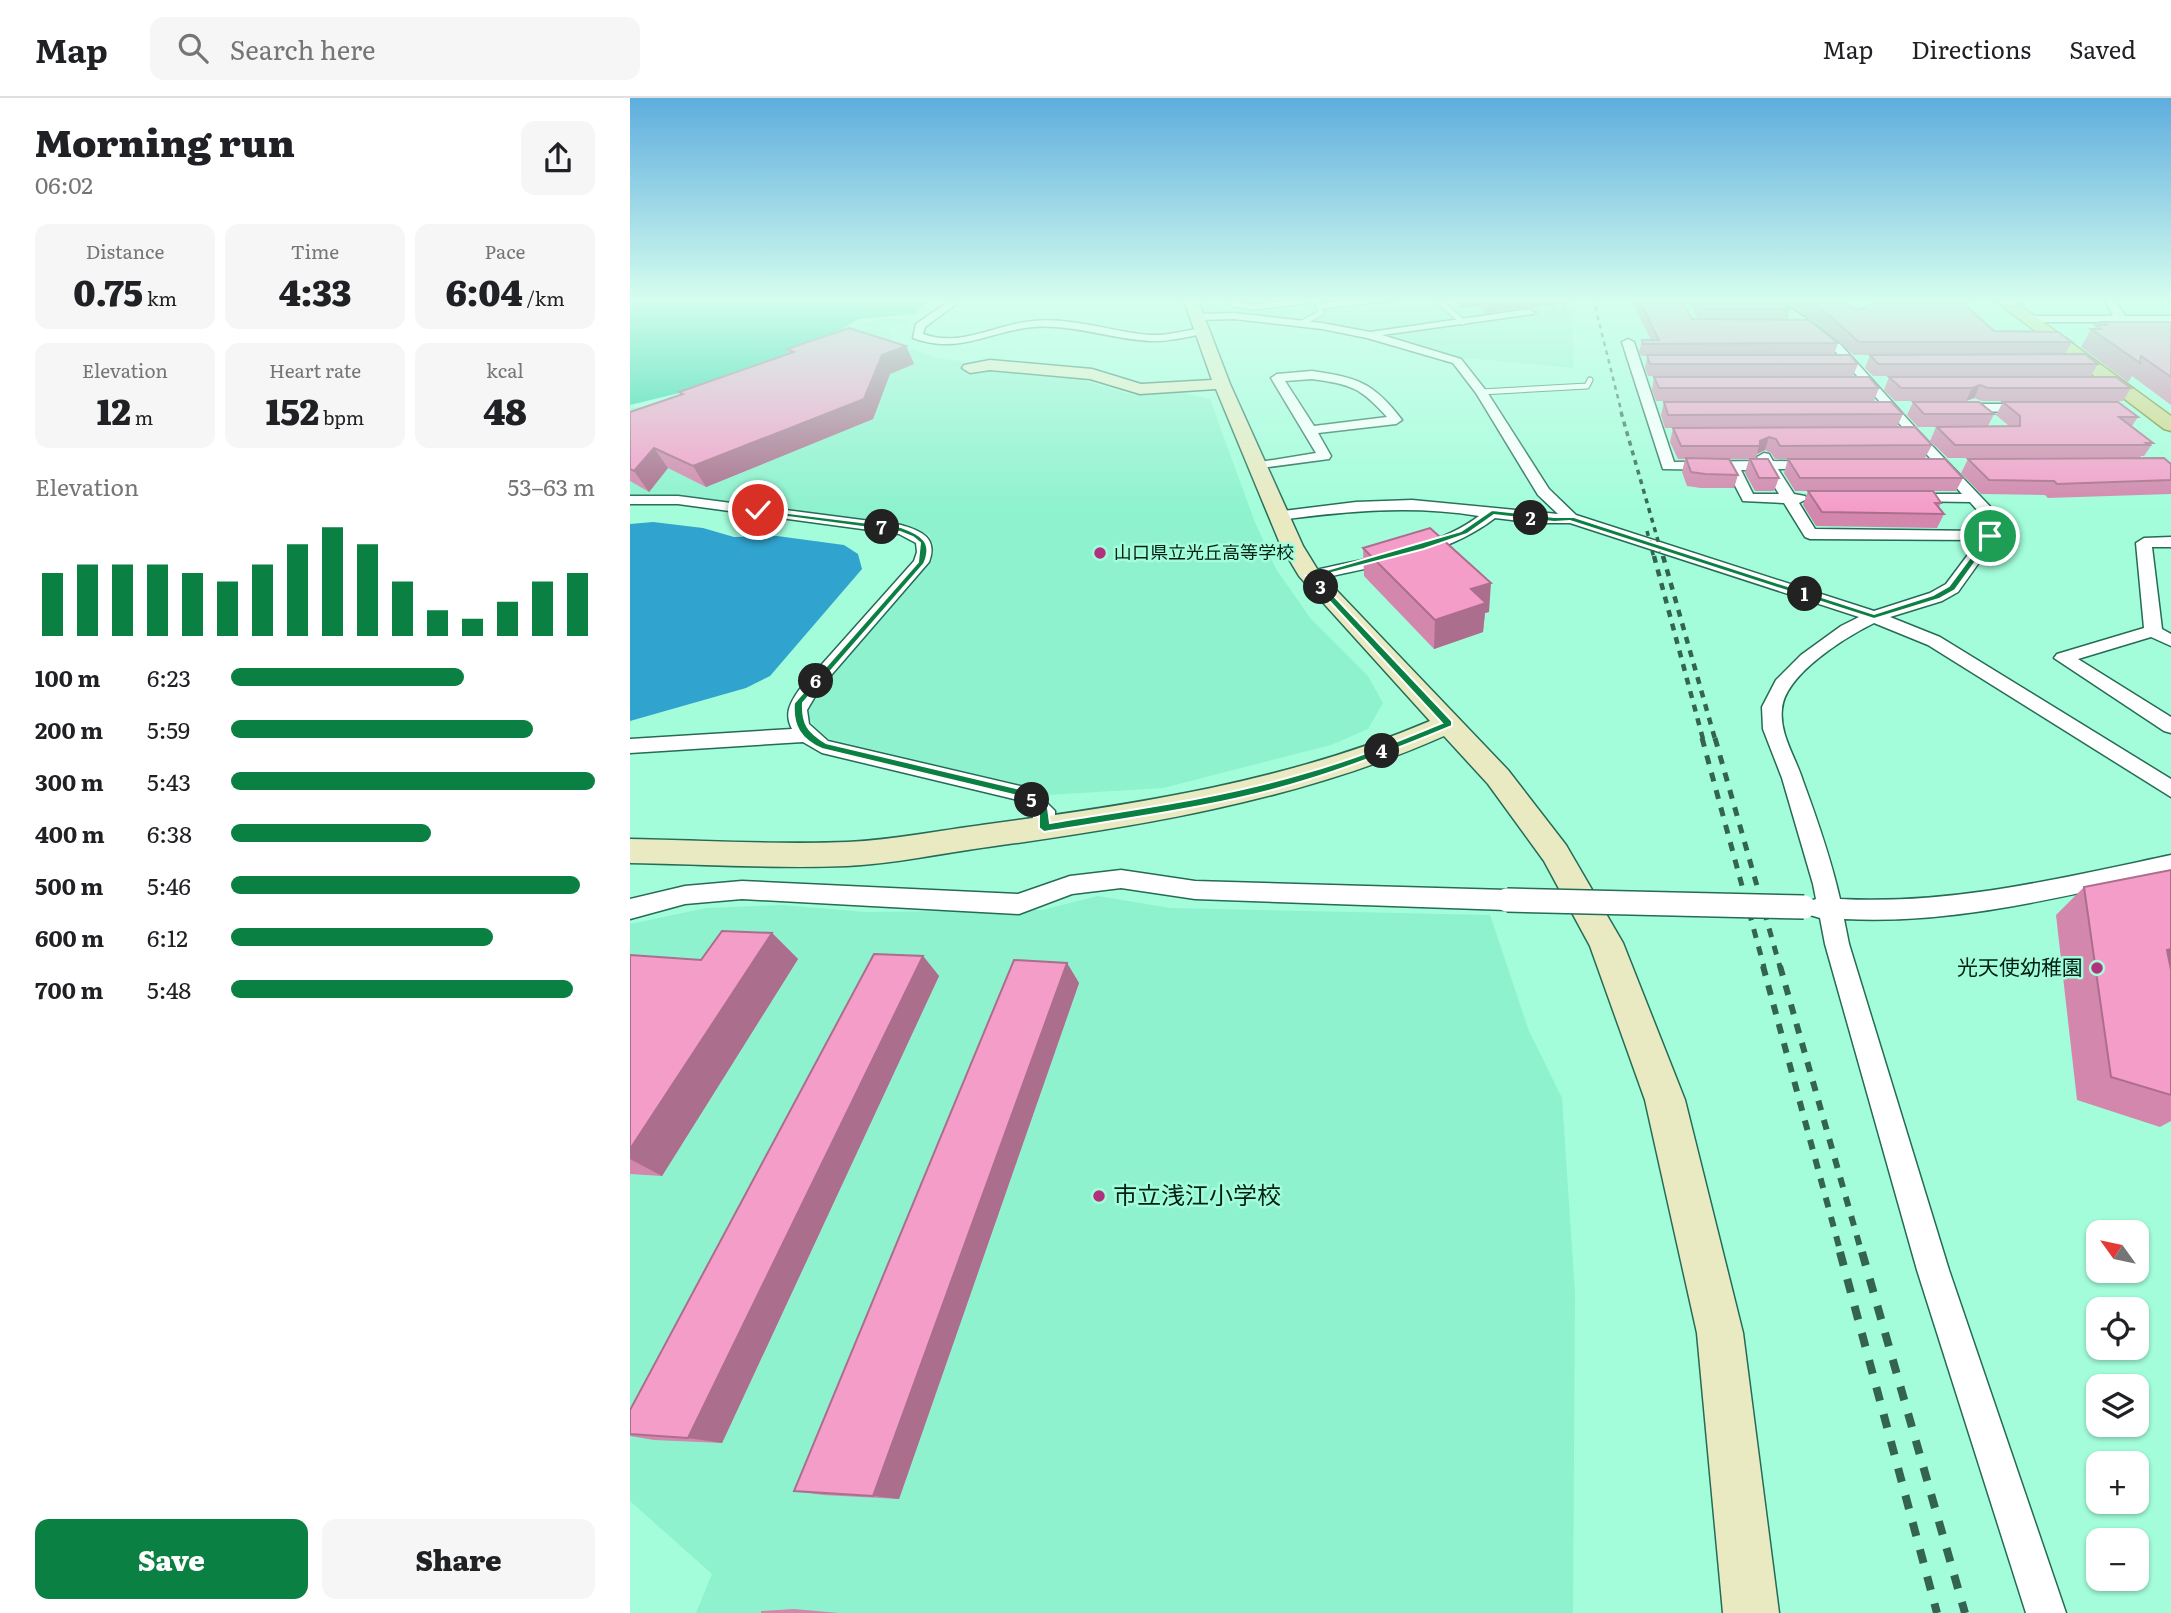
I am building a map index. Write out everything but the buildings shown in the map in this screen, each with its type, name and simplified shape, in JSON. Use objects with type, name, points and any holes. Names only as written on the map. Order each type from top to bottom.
[{"type":"main road","points":[[2095,369],[2171,425]]},
{"type":"street","points":[[1032,369],[1092,374],[1140,389],[1222,384]]},
{"type":"street","points":[[1217,369],[1292,546],[1310,576],[1498,777],[1561,864],[1606,943],[1665,1100],[1720,1333],[1751,1613]]},
{"type":"street","points":[[1463,369],[1481,392],[1543,492],[1571,518]]},
{"type":"street","points":[[1638,369],[1657,408],[1668,466],[1830,465]]},
{"type":"street","points":[[1849,369],[1921,435],[1942,466],[1994,519],[1994,527],[1952,588],[1936,597],[1874,617],[1847,629],[1807,659],[1783,684],[1772,707],[1773,729],[1792,778],[1825,884],[1817,908],[1836,944],[1933,1270],[2046,1613]]},
{"type":"street","points":[[1259,466],[1324,456],[1277,378],[1312,375],[1339,379],[1369,390],[1396,420],[1310,430]]},
{"type":"street","points":[[1862,383],[1892,383]]},
{"type":"street","points":[[2090,383],[2115,383]]},
{"type":"street","points":[[1961,391],[1996,425]]},
{"type":"street","points":[[1939,408],[2041,408]]},
{"type":"street","points":[[2121,408],[2148,408]]},
{"type":"street","points":[[1890,435],[1921,435]]},
{"type":"street","points":[[1756,445],[1810,534],[1899,527],[1990,536]]},
{"type":"street","points":[[1732,466],[1748,498],[1815,499]]},
{"type":"street","points":[[1917,466],[1969,466]]},
{"type":"street","points":[[1893,498],[1975,498]]},
{"type":"street","points":[[630,500],[678,500],[901,530],[916,535],[924,542],[925,552],[921,562],[799,703],[797,719],[806,735],[822,746],[1025,794],[1044,811],[1044,828]]},
{"type":"street","points":[[1280,515],[1387,505],[1428,505],[1534,518],[1571,518],[1874,617],[1934,640],[2171,789]]},
{"type":"street","points":[[1310,576],[1464,533],[1492,513]]},
{"type":"street","points":[[2153,631],[2144,543],[2171,542]]},
{"type":"street","points":[[2171,640],[2153,631],[2063,658],[2171,726]]},
{"type":"street","points":[[630,850],[848,854],[1044,828],[1186,804],[1303,778],[1397,746],[1448,724]]},
{"type":"street","points":[[630,746],[806,735]]},
{"type":"street","points":[[630,909],[685,895],[741,890],[1019,904],[1070,885],[1121,879],[1195,890],[1897,908],[1992,900],[2171,864]]},
{"type":"lane","points":[[1481,392],[1587,386],[1590,380]]},
{"type":"shaded area","points":[[630,369],[752,369],[708,386],[630,405]]},
{"type":"shaded area","name":"山口県立光丘高等学校","points":[[766,369],[969,369],[974,373],[993,370],[1079,379],[1134,395],[1183,393],[1210,399],[1254,520],[1276,569],[1311,619],[1368,676],[1383,703],[1368,729],[1331,745],[1163,788],[1048,795],[1033,788],[820,737],[804,709],[929,559],[934,546],[929,535],[904,525],[684,497],[630,498],[630,408],[652,406]]},
{"type":"shaded area","name":"市立浅江小学校","points":[[1098,896],[1170,908],[1490,915],[1529,1031],[1562,1098],[1575,1293],[1573,1613],[696,1613],[712,1574],[630,1501],[630,924],[706,908],[782,905],[866,912],[1042,910]]},
{"type":"water","points":[[653,522],[703,528],[734,537],[777,536],[844,545],[858,554],[862,569],[770,676],[746,688],[630,721],[630,524]]},
{"type":"railway","points":[[1611,369],[1622,414]]},
{"type":"railway","points":[[1621,412],[1663,558]]},
{"type":"railway","points":[[1647,531],[1654,558]]},
{"type":"railway","points":[[1654,556],[1703,739]]},
{"type":"railway","points":[[1663,556],[1715,739]]},
{"type":"railway","points":[[1702,738],[1764,967]]},
{"type":"railway","points":[[1715,738],[1780,967]]},
{"type":"railway","points":[[1763,966],[1841,1254]]},
{"type":"railway","points":[[1780,966],[1862,1254]]},
{"type":"railway","points":[[1840,1252],[1937,1613]]},
{"type":"railway","points":[[1862,1252],[1965,1613]]},
{"type":"place","name":"山口県立光丘高等学校","points":[[1100,553]]},
{"type":"place","name":"光天使幼稚園","points":[[2097,968]]},
{"type":"place","name":"市立浅江小学校","points":[[1099,1196]]},
{"type":"route","points":[[758,510],[901,530],[916,535],[924,542],[925,552],[921,562],[799,703],[797,719],[806,735],[822,746],[1025,794],[1044,811],[1044,828],[1186,804],[1303,778],[1397,746],[1448,724],[1310,576],[1464,533],[1492,513],[1554,520],[1571,518],[1874,617],[1936,597],[1952,588],[1962,578],[1990,536]]}]
